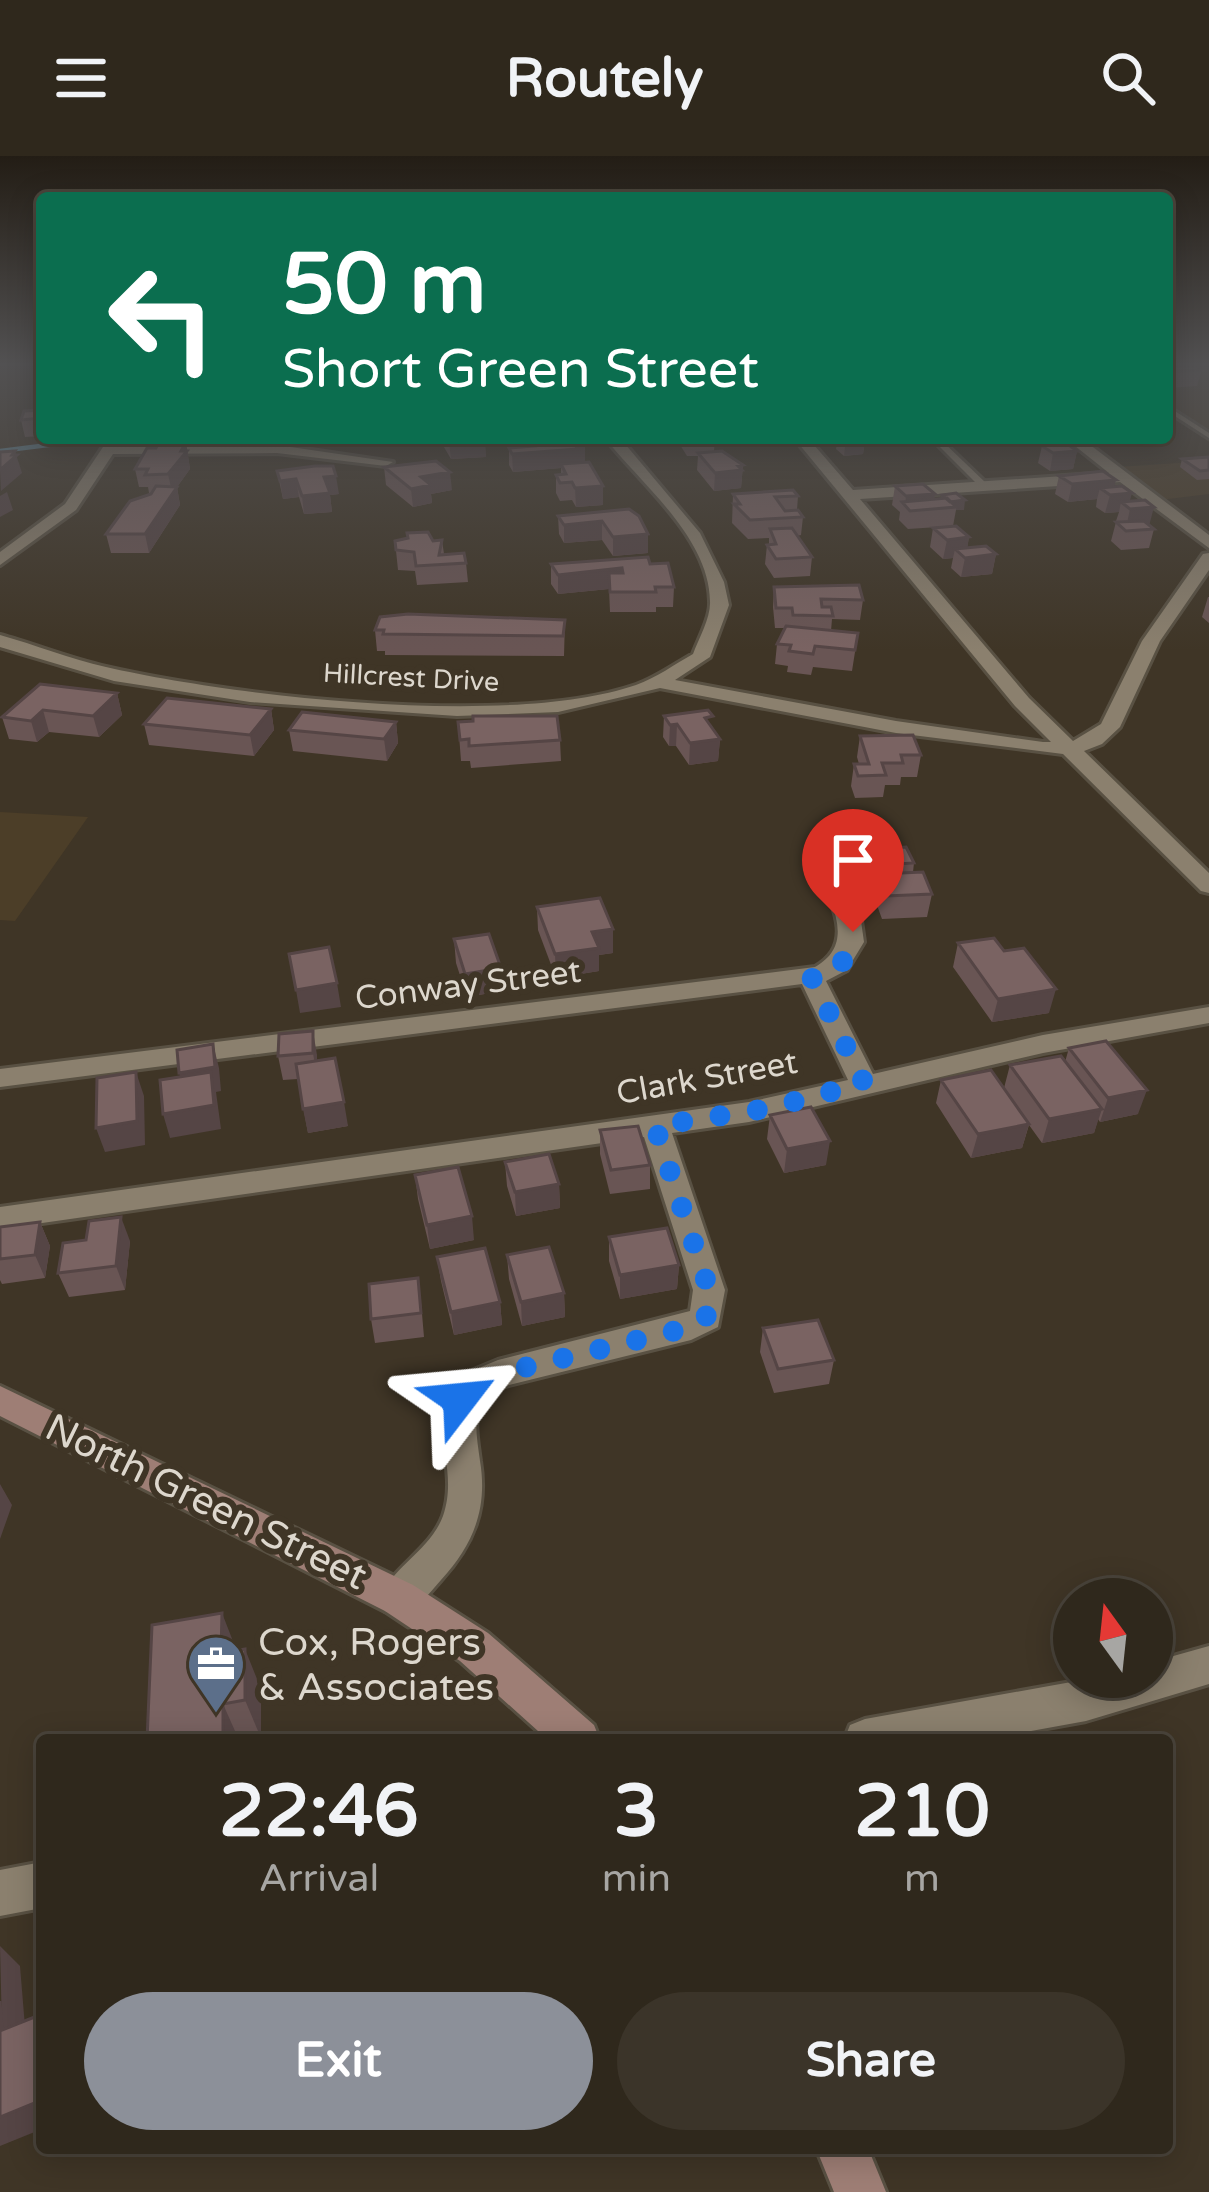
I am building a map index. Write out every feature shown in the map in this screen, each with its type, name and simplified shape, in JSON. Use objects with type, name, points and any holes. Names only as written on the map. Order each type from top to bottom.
[{"type":"street","points":[[0,560],[71,507],[101,461]]},
{"type":"street","points":[[378,461],[386,462]]},
{"type":"street","name":"Hillcrest Drive","points":[[0,641],[77,666],[145,681],[422,711],[545,706],[615,696],[661,683],[689,669],[706,651],[719,620],[717,589],[702,552],[630,461]]},
{"type":"street","points":[[820,461],[1022,702],[1209,886]]},
{"type":"street","points":[[1102,461],[1209,543]]},
{"type":"street","points":[[847,495],[1122,477]]},
{"type":"street","points":[[661,683],[896,727],[1042,748],[1073,748],[1095,740],[1111,727],[1151,641],[1209,558]]},
{"type":"street","points":[[830,871],[851,922],[853,948],[839,965],[811,976],[864,1083]]},
{"type":"street","name":"Conway Street","points":[[0,1078],[811,976]]},
{"type":"street","name":"Clark Street","points":[[0,1218],[770,1108],[1043,1044],[1209,1015]]},
{"type":"street","points":[[399,1598],[461,1518],[466,1488],[457,1413],[470,1387],[498,1374],[691,1327],[706,1318],[709,1290],[655,1126]]},
{"type":"street","name":"North Green Street","points":[[0,1400],[399,1598],[474,1647],[572,1734]]},
{"type":"street","points":[[899,1734],[1086,1701],[1209,1665]]},
{"type":"street","points":[[0,1893],[36,1886]]},
{"type":"street","points":[[844,2154],[860,2192]]},
{"type":"lane","points":[[958,461],[984,486]]},
{"type":"shaded area","points":[[1209,461],[1209,494],[1160,500],[1117,467]]},
{"type":"shaded area","points":[[0,812],[88,817],[15,921],[0,920]]},
{"type":"building","points":[[140,461],[179,461],[168,474],[145,475],[148,469],[135,469]]},
{"type":"building","points":[[436,461],[450,472],[421,477],[431,485],[411,489],[384,467]]},
{"type":"building","points":[[705,461],[743,465],[738,466],[742,470],[715,473]]},
{"type":"building","points":[[1185,461],[1209,461],[1209,470],[1200,471]]},
{"type":"building","points":[[589,462],[603,486],[575,488],[572,482],[560,483],[556,475],[566,474],[561,464]]},
{"type":"building","points":[[333,466],[336,476],[324,477],[330,493],[302,496],[296,479],[280,481],[277,471]]},
{"type":"building","points":[[1103,471],[1116,480],[1072,484],[1059,476]]},
{"type":"building","points":[[923,484],[935,494],[906,496],[895,486]]},
{"type":"building","points":[[156,486],[177,487],[145,534],[106,534],[130,501],[151,494]]},
{"type":"building","points":[[1122,486],[1132,493],[1110,495],[1100,488]]},
{"type":"building","points":[[793,490],[798,496],[775,497],[785,511],[798,510],[803,517],[750,520],[734,504],[740,504],[733,494]]},
{"type":"building","points":[[956,493],[965,500],[950,502],[942,495]]},
{"type":"building","points":[[947,498],[956,507],[910,511],[902,502]]},
{"type":"building","points":[[1145,500],[1154,507],[1130,509],[1121,502]]},
{"type":"building","points":[[629,509],[639,516],[648,534],[613,537],[602,521],[564,525],[558,516]]},
{"type":"building","points":[[1144,521],[1154,529],[1126,531],[1116,522]]},
{"type":"building","points":[[956,526],[969,537],[947,540],[933,528]]},
{"type":"building","points":[[792,528],[812,557],[776,559],[767,545],[776,544],[770,529]]},
{"type":"building","points":[[428,532],[433,541],[442,540],[439,555],[464,553],[466,563],[416,566],[414,552],[396,550],[395,541],[408,538],[407,533]]},
{"type":"building","points":[[986,546],[996,554],[965,558],[955,549]]},
{"type":"building","points":[[648,557],[650,564],[668,563],[674,587],[610,592],[609,573],[623,573],[622,568],[558,575],[551,564]]},
{"type":"building","points":[[859,585],[863,600],[821,599],[822,607],[831,607],[833,616],[793,615],[792,608],[776,608],[774,587]]},
{"type":"building","points":[[380,617],[565,620],[563,636],[383,634],[384,630],[375,630]]},
{"type":"building","points":[[786,626],[858,633],[855,650],[815,646],[813,654],[789,651],[791,645],[777,644]]},
{"type":"building","points":[[40,684],[117,693],[93,716],[43,710],[31,721],[2,717]]},
{"type":"building","points":[[167,698],[271,709],[250,735],[144,724]]},
{"type":"building","points":[[708,710],[713,716],[705,718],[720,739],[690,743],[677,724],[670,725],[664,716]]},
{"type":"building","points":[[302,712],[396,722],[384,739],[289,730]]},
{"type":"building","points":[[473,716],[557,716],[560,740],[469,746],[469,739],[460,740],[458,722],[473,721]]},
{"type":"building","points":[[913,735],[921,755],[901,755],[903,763],[882,763],[886,775],[858,776],[854,764],[869,764],[860,736]]},
{"type":"building","points":[[881,822],[895,839],[857,845],[844,827]]},
{"type":"building","points":[[906,847],[914,863],[880,865],[872,849]]},
{"type":"building","points":[[923,872],[932,894],[886,896],[878,874]]},
{"type":"building","points":[[600,898],[613,929],[592,932],[599,948],[555,954],[537,907]]},
{"type":"building","points":[[489,934],[501,968],[465,974],[454,939]]},
{"type":"building","points":[[994,938],[1004,951],[1024,948],[1056,989],[998,999],[958,943]]},
{"type":"building","points":[[329,947],[337,983],[296,990],[289,954]]},
{"type":"building","points":[[313,1031],[313,1053],[278,1056],[279,1034]]},
{"type":"building","points":[[1106,1041],[1147,1090],[1108,1098],[1069,1048]]},
{"type":"building","points":[[213,1044],[215,1067],[179,1073],[177,1050]]},
{"type":"building","points":[[1061,1056],[1102,1109],[1049,1119],[1010,1065]]},
{"type":"building","points":[[335,1058],[344,1102],[303,1109],[296,1064]]},
{"type":"building","points":[[991,1070],[1029,1124],[978,1134],[941,1080]]},
{"type":"building","points":[[136,1072],[137,1121],[96,1128],[97,1078]]},
{"type":"building","points":[[211,1072],[214,1105],[163,1114],[160,1080]]},
{"type":"building","points":[[811,1107],[830,1141],[787,1149],[770,1115]]},
{"type":"building","points":[[638,1126],[650,1165],[611,1170],[600,1130]]},
{"type":"building","points":[[549,1154],[559,1184],[515,1192],[505,1162]]},
{"type":"building","points":[[458,1167],[472,1216],[427,1225],[415,1175]]},
{"type":"building","points":[[121,1217],[116,1266],[58,1273],[63,1243],[86,1240],[89,1221]]},
{"type":"building","points":[[40,1222],[35,1255],[0,1259],[0,1227]]},
{"type":"building","points":[[667,1228],[679,1265],[620,1275],[609,1237]]},
{"type":"building","points":[[549,1247],[564,1293],[521,1302],[507,1255]]},
{"type":"building","points":[[485,1248],[500,1302],[451,1312],[437,1257]]},
{"type":"building","points":[[418,1278],[421,1313],[371,1319],[369,1284]]},
{"type":"building","points":[[818,1320],[834,1360],[778,1369],[763,1328]]},
{"type":"building","points":[[222,1613],[221,1653],[245,1649],[245,1700],[223,1704],[223,1734],[147,1734],[152,1625]]},
{"type":"building","points":[[0,2001],[2,2030],[36,2016],[36,2102],[0,2117]]},
{"type":"place","name":"Cox, Rogers & Associates","points":[[216,1715]]},
{"type":"route","points":[[460,1399],[470,1387],[498,1374],[691,1327],[706,1318],[709,1290],[655,1126],[770,1108],[864,1083],[811,976],[846,960],[853,948],[853,932]]}]
